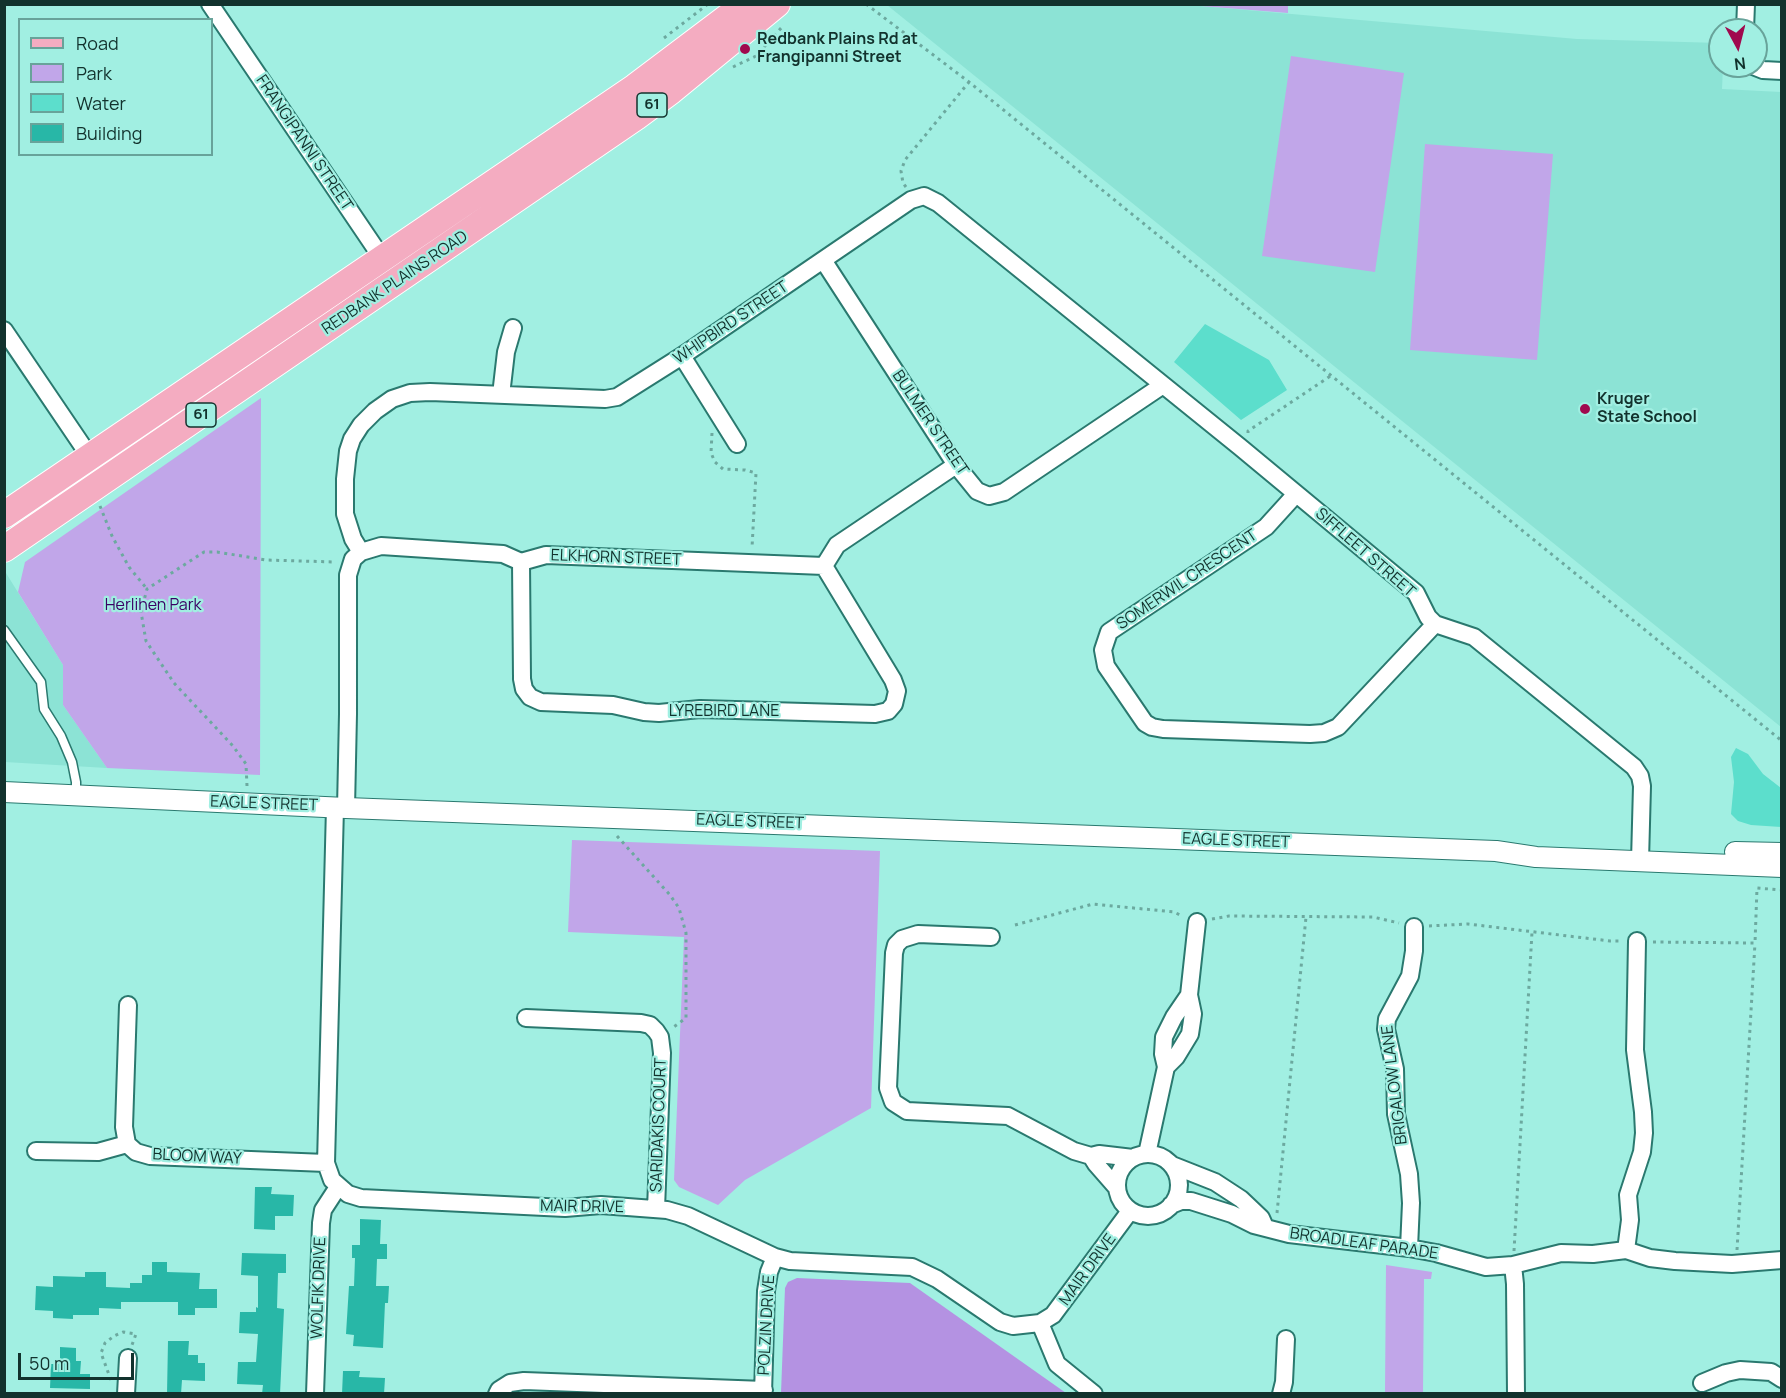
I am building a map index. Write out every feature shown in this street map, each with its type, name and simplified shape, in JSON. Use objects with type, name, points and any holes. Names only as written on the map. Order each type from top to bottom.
[{"type":"main road","name":"REDBANK PLAINS ROAD","points":[[4,515],[635,87],[745,4]]},
{"type":"main road","name":"REDBANK PLAINS ROAD","points":[[4,549],[636,117],[777,4]]},
{"type":"street","name":"FRANGIPANNI STREET","points":[[210,4],[397,281]]},
{"type":"street","name":"WHIPBIRD STREET","points":[[361,552],[347,520],[345,478],[348,452],[352,439],[361,425],[392,399],[410,393],[430,392],[605,399],[617,397],[682,356],[911,200],[924,196],[939,203],[1163,385]]},
{"type":"street","name":"BULMER STREET","points":[[823,260],[956,465],[977,491],[989,496],[1004,492],[1163,385]]},
{"type":"street","points":[[501,394],[506,352],[513,328]]},
{"type":"street","points":[[4,330],[90,457]]},
{"type":"street","points":[[682,356],[737,444]]},
{"type":"street","name":"SIFFLEET STREET","points":[[1163,385],[1416,593],[1435,624]]},
{"type":"street","points":[[824,566],[837,546],[956,465]]},
{"type":"street","name":"SOMERWIL CRESCENT","points":[[1296,494],[1266,527],[1109,632],[1103,650],[1106,666],[1145,723],[1163,729],[1324,733],[1338,727],[1435,624]]},
{"type":"street","points":[[338,1187],[332,1180],[326,1163],[340,807],[348,714],[348,575],[353,559],[361,552],[381,546],[503,554],[521,562]]},
{"type":"street","name":"ELKHORN STREET","points":[[521,562],[546,555],[824,566]]},
{"type":"street","name":"LYREBIRD LANE","points":[[521,562],[522,679],[524,689],[530,697],[541,702],[613,705],[658,713],[700,709],[875,714],[888,711],[894,704],[897,691],[893,680],[824,566]]},
{"type":"street","points":[[1435,624],[1474,637],[1634,767],[1640,776],[1642,786],[1640,854]]},
{"type":"street","name":"EAGLE STREET","points":[[4,792],[1496,851],[1535,848],[1640,854],[1782,867]]},
{"type":"street","name":"EAGLE STREET","points":[[1640,854],[1782,853]]},
{"type":"street","points":[[1172,1165],[1178,1178],[1178,1192],[1171,1205],[1160,1213],[1151,1216],[1142,1215],[1130,1210],[1120,1200],[1117,1188],[1119,1174],[1123,1166],[1140,1156],[1166,1067],[1176,1057],[1190,1034],[1193,1014],[1190,995],[1197,922]]},
{"type":"street","name":"BRIGALOW LANE","points":[[1409,1248],[1411,1203],[1409,1174],[1396,1114],[1395,1069],[1386,1029],[1387,1019],[1410,976],[1414,951],[1414,927]]},
{"type":"street","points":[[991,938],[918,934],[902,939],[896,945],[888,1088],[890,1096],[899,1107],[907,1111],[1008,1116],[1064,1147],[1091,1156],[1099,1154],[1161,1156],[1172,1165],[1215,1182],[1241,1199],[1270,1229]]},
{"type":"street","points":[[1626,1250],[1630,1220],[1628,1195],[1642,1152],[1644,1133],[1635,1050],[1637,941]]},
{"type":"street","points":[[36,1151],[98,1152],[127,1144],[124,1127],[128,1005]]},
{"type":"street","name":"SARIDAKIS COURT","points":[[525,1018],[641,1023],[650,1025],[660,1037],[662,1053],[656,1209]]},
{"type":"street","name":"BLOOM WAY","points":[[127,1144],[136,1152],[150,1156],[326,1163]]},
{"type":"street","points":[[1091,1156],[1117,1188]]},
{"type":"street","name":"MAIR DRIVE","points":[[338,1187],[348,1194],[361,1198],[566,1208],[601,1205],[678,1212],[775,1257],[790,1261],[912,1267],[937,1279],[1000,1322],[1013,1326],[1040,1323],[1053,1315],[1062,1306],[1130,1210]]},
{"type":"street","name":"WOLFIK DRIVE","points":[[315,1394],[321,1223],[323,1210],[338,1187]]},
{"type":"street","name":"BROADLEAF PARADE","points":[[1171,1205],[1191,1200],[1270,1229],[1313,1238],[1409,1248],[1486,1267],[1514,1265],[1561,1253],[1593,1254],[1626,1250],[1650,1258],[1667,1260],[1736,1263],[1782,1260]]},
{"type":"street","name":"POLZIN DRIVE","points":[[764,1392],[766,1290],[768,1272],[775,1257]]},
{"type":"street","points":[[1514,1265],[1516,1394]]},
{"type":"street","points":[[1040,1323],[1057,1364],[1094,1394]]},
{"type":"street","points":[[1281,1394],[1284,1382],[1286,1339]]},
{"type":"street","points":[[126,1394],[128,1358]]},
{"type":"street","points":[[1702,1383],[1725,1373],[1740,1370],[1772,1372],[1782,1379]]},
{"type":"street","points":[[497,1394],[510,1383],[524,1381],[764,1392]]},
{"type":"lane","points":[[4,630],[41,682],[44,710],[61,736],[72,762],[76,796]]},
{"type":"path","points":[[866,4],[969,82],[1782,741]]},
{"type":"path","points":[[910,192],[903,183],[901,171],[905,160],[969,82]]},
{"type":"path","points":[[1249,438],[1248,431],[1332,375]]},
{"type":"path","points":[[710,426],[711,453],[715,462],[723,469],[745,470],[756,474],[753,546],[752,549],[746,549]]},
{"type":"path","points":[[89,491],[103,510],[112,536],[129,567],[147,590]]},
{"type":"path","points":[[247,788],[246,764],[233,746],[174,683],[146,641],[141,612],[147,590],[204,552],[266,560],[339,562],[339,567]]},
{"type":"path","points":[[616,834],[670,895],[679,908],[686,933],[686,1018],[660,1037]]},
{"type":"path","points":[[1736,1263],[1757,888],[1782,890]]},
{"type":"path","points":[[1015,925],[1093,904],[1174,912],[1197,922],[1229,916],[1373,917],[1414,927],[1468,924],[1610,942],[1755,944]]},
{"type":"path","points":[[1270,1229],[1306,917]]},
{"type":"path","points":[[1514,1265],[1532,932]]},
{"type":"shaded area","name":"Kruger State School","points":[[887,5],[1189,5],[1577,39],[1708,43],[1708,78],[1722,78],[1722,89],[1781,92],[1781,727]]},
{"type":"shaded area","points":[[6,573],[63,665],[63,705],[107,768],[5,762]]},
{"type":"shaded area","points":[[797,1278],[910,1283],[1066,1393],[781,1393],[785,1288],[788,1282]]},
{"type":"green space","points":[[1189,5],[1288,5],[1288,13]]},
{"type":"green space","points":[[1291,56],[1404,73],[1375,272],[1262,256]]},
{"type":"green space","points":[[1425,144],[1553,154],[1537,360],[1410,350]]},
{"type":"green space","name":"Herlihen Park","points":[[261,398],[260,775],[107,768],[63,705],[63,665],[18,592],[25,562]]},
{"type":"green space","points":[[572,840],[880,851],[871,1108],[745,1180],[718,1205],[679,1187],[674,1180],[684,937],[568,932]]},
{"type":"green space","points":[[1386,1265],[1432,1272],[1431,1279],[1424,1279],[1423,1393],[1385,1393]]},
{"type":"water","points":[[1205,324],[1269,360],[1287,390],[1241,420],[1174,362]]},
{"type":"water","points":[[1736,748],[1748,754],[1763,774],[1781,788],[1781,827],[1751,825],[1738,821],[1731,814],[1734,782],[1731,757]]},
{"type":"building","points":[[255,1187],[272,1187],[271,1194],[294,1195],[293,1216],[275,1216],[275,1230],[254,1229]]},
{"type":"building","points":[[360,1219],[381,1220],[380,1244],[387,1244],[387,1259],[377,1259],[376,1286],[389,1286],[388,1303],[385,1303],[383,1348],[353,1346],[354,1335],[346,1334],[349,1286],[354,1286],[355,1258],[352,1258],[352,1245],[360,1245]]},
{"type":"building","points":[[242,1253],[286,1254],[286,1273],[278,1273],[277,1308],[284,1309],[280,1394],[262,1394],[263,1385],[237,1384],[238,1362],[256,1362],[258,1334],[239,1333],[240,1312],[256,1312],[256,1307],[258,1308],[258,1276],[241,1275]]},
{"type":"building","points":[[152,1262],[167,1262],[167,1272],[200,1273],[199,1289],[217,1289],[217,1308],[195,1308],[195,1315],[178,1315],[178,1302],[121,1302],[121,1309],[99,1308],[99,1315],[73,1315],[73,1319],[53,1318],[53,1311],[35,1310],[36,1286],[53,1287],[53,1276],[85,1277],[85,1272],[106,1272],[106,1287],[130,1288],[130,1283],[142,1283],[142,1275],[152,1275]]},
{"type":"building","points":[[168,1341],[189,1341],[188,1355],[198,1355],[198,1363],[205,1363],[205,1381],[182,1380],[181,1394],[167,1394]]},
{"type":"building","points":[[60,1347],[76,1348],[76,1361],[81,1361],[80,1374],[90,1374],[90,1389],[50,1388],[51,1364],[60,1364]]},
{"type":"building","points":[[343,1371],[360,1371],[359,1377],[385,1378],[384,1394],[342,1394]]},
{"type":"place","name":"Redbank Plains Rd at Frangipanni Street","points":[[745,49]]},
{"type":"place","name":"Kruger State School","points":[[1585,409]]}]
